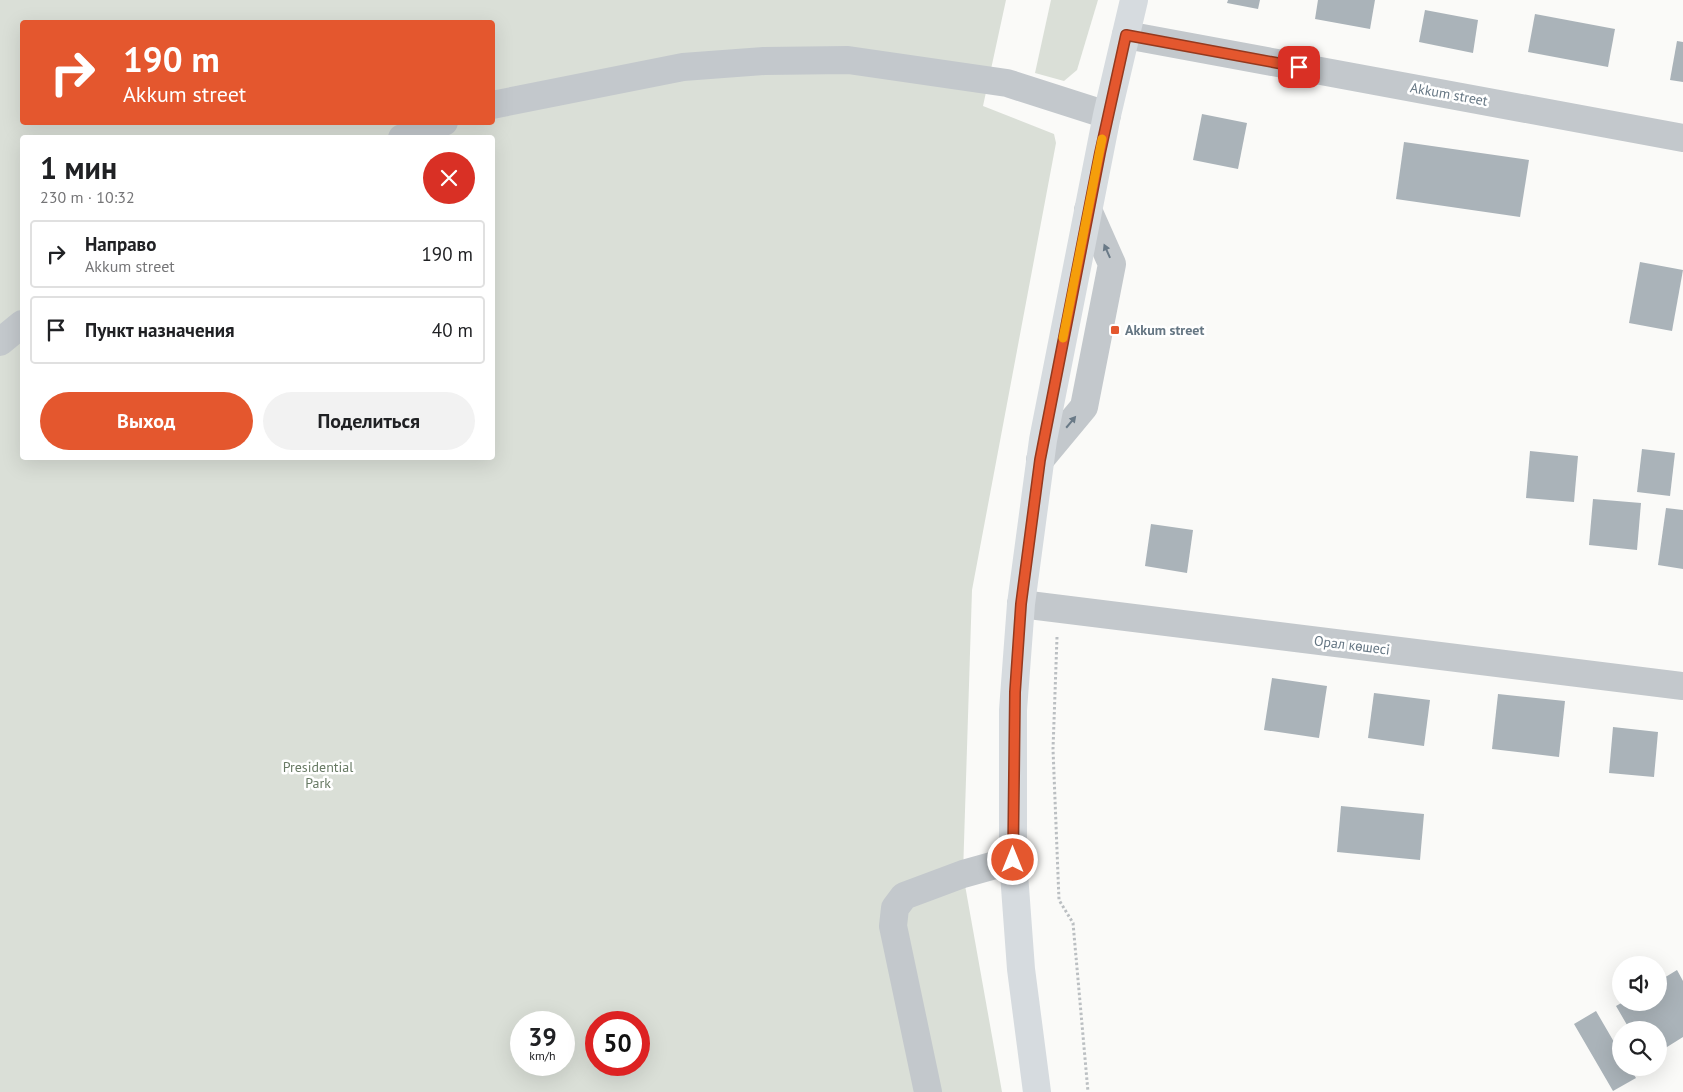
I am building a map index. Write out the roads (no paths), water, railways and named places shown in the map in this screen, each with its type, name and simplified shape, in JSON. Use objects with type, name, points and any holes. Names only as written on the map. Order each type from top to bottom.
[{"type":"main road","points":[[1037,1092],[1021,969],[1013,860],[1014,710],[1021,604],[1040,460],[1107,115],[1134,0]]},
{"type":"street","name":"Akkum street","points":[[1126,35],[1683,138]]},
{"type":"street","points":[[495,104],[683,67],[764,61],[848,60],[1007,83],[1107,115]]},
{"type":"street","points":[[410,135],[436,125]]},
{"type":"street","points":[[0,342],[20,326]]},
{"type":"street","name":"Орал көшесі","points":[[1021,604],[1683,686]]},
{"type":"street","points":[[928,1092],[893,926],[895,908],[904,896],[963,874],[1013,860]]},
{"type":"place","name":"Akkum street","points":[[1115,330]]},
{"type":"park label","name":"Presidential Park","points":[[318,776]]}]
